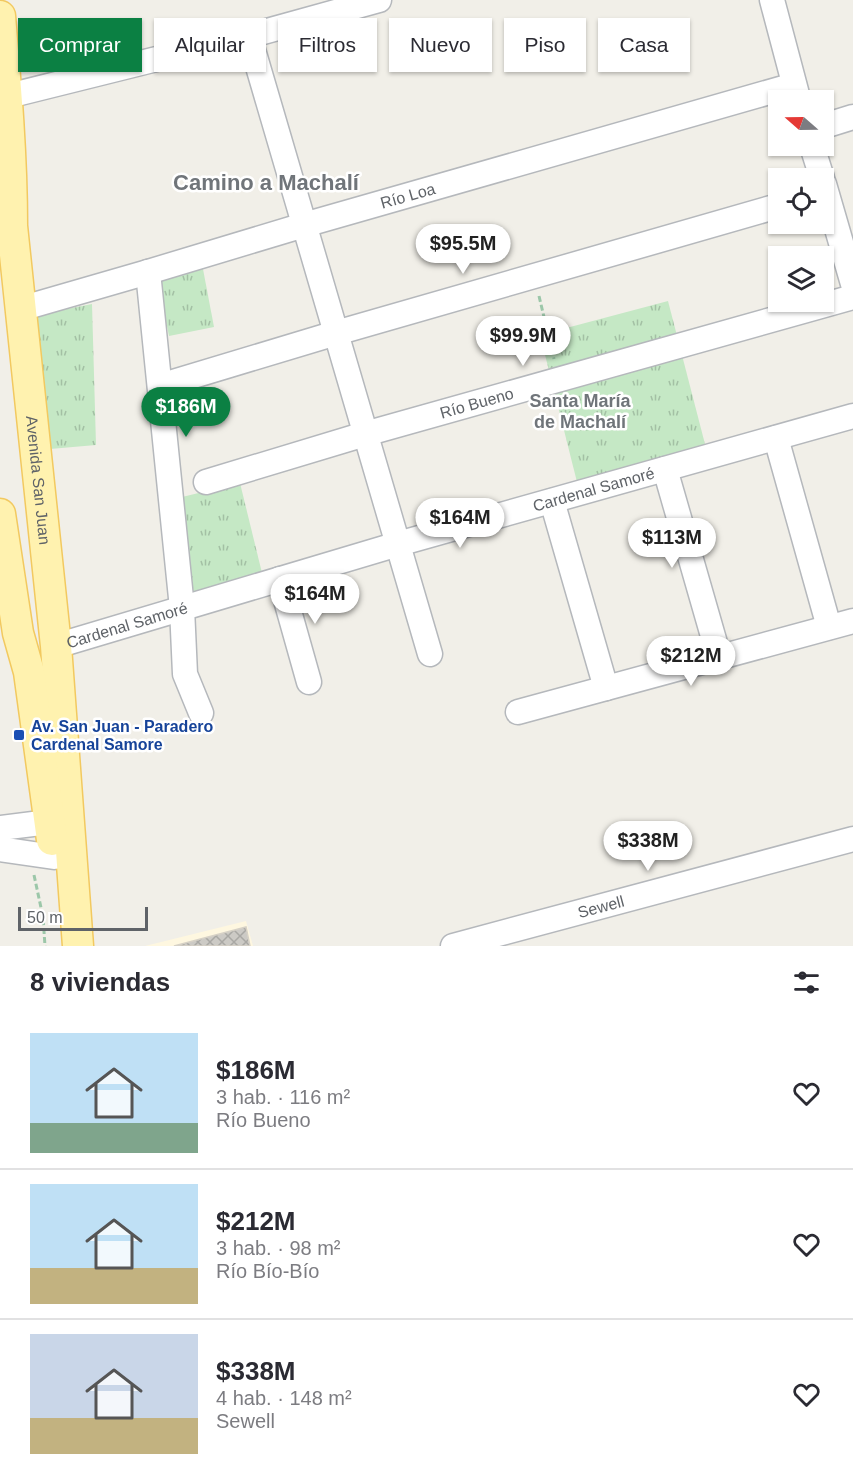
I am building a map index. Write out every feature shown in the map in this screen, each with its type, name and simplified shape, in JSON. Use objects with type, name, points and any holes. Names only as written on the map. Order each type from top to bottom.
[{"type":"main road","name":"Avenida San Juan","points":[[0,18],[6,203],[20,309],[56,646],[78,946]]},
{"type":"main road","points":[[0,514],[6,589],[29,672],[54,856],[61,946]]},
{"type":"street","points":[[266,31],[379,0]]},
{"type":"street","points":[[772,0],[796,90]]},
{"type":"street","points":[[2,97],[154,59]]},
{"type":"street","points":[[259,72],[430,654]]},
{"type":"street","name":"Río Loa","points":[[20,309],[304,225],[768,101]]},
{"type":"street","points":[[834,123],[853,117]]},
{"type":"street","points":[[160,386],[768,209]]},
{"type":"street","points":[[834,218],[851,271]]},
{"type":"street","points":[[148,272],[182,608],[185,674],[201,713]]},
{"type":"street","name":"Río Bueno","points":[[206,482],[365,434],[853,297]]},
{"type":"street","name":"Cardenal Samoré","points":[[56,646],[398,544],[853,416]]},
{"type":"street","points":[[776,438],[829,627]]},
{"type":"street","points":[[665,469],[719,657]]},
{"type":"street","points":[[552,501],[606,688]]},
{"type":"street","points":[[280,579],[309,682]]},
{"type":"street","points":[[518,712],[853,621]]},
{"type":"street","points":[[0,828],[49,822]]},
{"type":"street","name":"Sewell","points":[[453,946],[853,839]]},
{"type":"street","points":[[0,849],[54,856]]},
{"type":"path","points":[[534,276],[558,379]]},
{"type":"shaded area","points":[[246,921],[253,946],[145,946]]},
{"type":"green space","points":[[203,269],[214,327],[169,336],[157,278]]},
{"type":"green space","points":[[668,301],[706,448],[578,486],[540,335]]},
{"type":"green space","points":[[92,304],[96,445],[50,449],[37,315]]},
{"type":"green space","points":[[240,483],[262,573],[194,596],[182,497]]},
{"type":"building","points":[[246,927],[250,946],[174,946]]},
{"type":"place","name":"Av. San Juan - Paradero Cardenal Samore","points":[[19,735]]},
{"type":"district","name":"Camino a Machalí","points":[[266,182]]},
{"type":"district","name":"Santa María de Machalí","points":[[580,411]]}]
